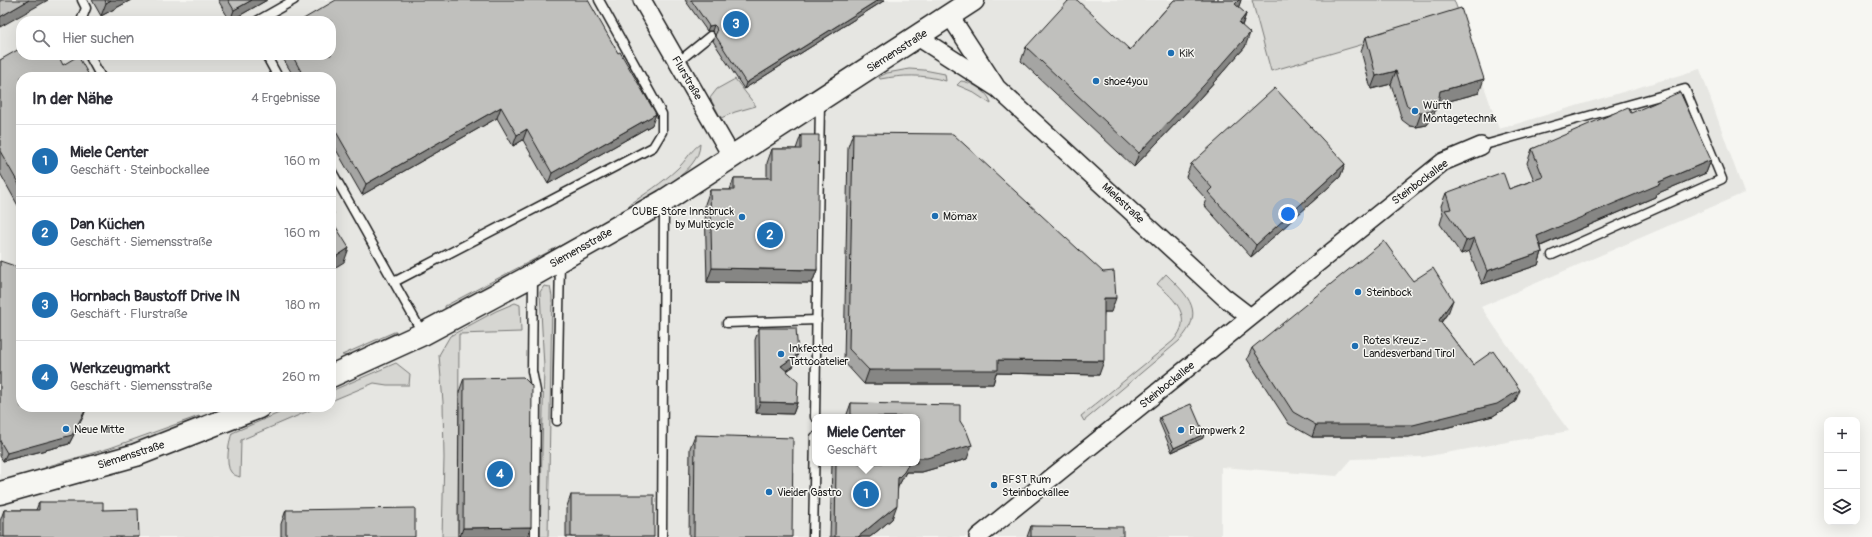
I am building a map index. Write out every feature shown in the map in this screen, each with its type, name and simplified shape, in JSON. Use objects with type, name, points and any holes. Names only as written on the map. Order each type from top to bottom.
[{"type":"street","name":"Flurstraße","points":[[642,0],[732,157]]},
{"type":"street","name":"Siemensstraße","points":[[336,374],[423,334],[534,275],[664,201],[973,0]]},
{"type":"street","name":"Mielestraße","points":[[950,16],[997,88]]},
{"type":"street","name":"Mielestraße","points":[[918,37],[997,88],[1224,297],[1250,317]]},
{"type":"street","name":"Steinbockallee","points":[[978,537],[1443,162],[1481,146]]},
{"type":"street","name":"Siemensstraße","points":[[0,494],[136,455],[246,412]]},
{"type":"lane","points":[[82,0],[86,8],[83,16]]},
{"type":"lane","points":[[266,16],[294,0]]},
{"type":"lane","points":[[394,282],[653,147],[662,132],[662,114],[599,0]]},
{"type":"lane","points":[[678,62],[710,36]]},
{"type":"lane","points":[[92,60],[98,72]]},
{"type":"lane","points":[[269,60],[275,72]]},
{"type":"lane","name":"Steinbockallee","points":[[1481,146],[1685,89],[1722,179],[1552,255]]},
{"type":"lane","points":[[815,414],[820,100]]},
{"type":"lane","points":[[336,179],[423,334]]},
{"type":"lane","points":[[662,537],[664,201]]},
{"type":"lane","points":[[557,421],[560,260]]},
{"type":"lane","points":[[534,275],[532,371],[536,391],[535,537]]},
{"type":"lane","points":[[728,323],[817,320]]},
{"type":"lane","points":[[813,537],[814,466]]},
{"type":"shaded area","points":[[0,0],[1454,0],[1499,129],[1700,69],[1744,193],[1481,307],[1569,431],[1423,457],[1352,459],[1337,476],[1221,467],[1221,537],[0,537]]},
{"type":"shaded area","points":[[1252,0],[1454,0],[1460,16],[1271,71]]},
{"type":"shaded area","points":[[909,69],[945,74],[946,81],[921,76],[880,79],[879,77],[887,73]]},
{"type":"shaded area","points":[[735,79],[756,106],[721,118],[710,98],[717,89]]},
{"type":"shaded area","points":[[961,81],[970,83],[984,92],[991,104],[971,91],[957,85]]},
{"type":"shaded area","points":[[700,144],[698,154],[692,164],[683,173],[673,182],[630,208],[629,205],[677,169]]},
{"type":"shaded area","points":[[573,239],[575,241],[448,309],[445,308],[445,306]]},
{"type":"shaded area","points":[[1166,274],[1182,290],[1191,305],[1193,313],[1192,322],[1187,331],[1179,341],[1084,421],[1081,416],[1173,341],[1179,333],[1182,325],[1180,310],[1170,296],[1157,284]]},
{"type":"shaded area","points":[[544,286],[550,287],[552,296],[548,537],[540,537],[544,367],[540,292]]},
{"type":"shaded area","points":[[515,303],[520,305],[521,332],[459,334],[458,537],[442,537],[444,458],[443,402],[439,355],[450,336],[496,311]]},
{"type":"shaded area","points":[[397,332],[349,356],[342,355]]},
{"type":"shaded area","points":[[396,363],[410,374],[409,385],[387,385],[374,383],[336,399],[336,389]]},
{"type":"shaded area","points":[[281,412],[306,412],[241,440],[240,477],[232,473],[228,464],[232,433]]},
{"type":"shaded area","points":[[199,416],[198,420],[118,449],[49,469],[45,467],[110,448]]},
{"type":"building","points":[[0,0],[29,0],[0,17]]},
{"type":"building","points":[[228,0],[252,0],[234,10]]},
{"type":"building","points":[[336,0],[588,0],[618,53],[620,52],[656,114],[552,173],[527,129],[517,135],[501,107],[366,184],[336,132],[336,72],[301,72],[295,60],[336,60],[336,16],[309,16]]},
{"type":"building","points":[[691,0],[878,0],[746,83],[715,35],[717,32],[716,27],[714,25],[709,26]]},
{"type":"building","points":[[1069,0],[1077,0],[1130,50],[1174,0],[1239,0],[1235,4],[1246,14],[1239,23],[1250,33],[1204,85],[1139,153],[1026,47]]},
{"type":"building","points":[[1461,8],[1484,79],[1440,91],[1438,103],[1432,111],[1421,113],[1415,112],[1407,106],[1396,71],[1376,76],[1366,37]]},
{"type":"building","points":[[16,51],[16,60],[60,60],[63,65],[71,60],[80,60],[87,72],[16,72],[16,179],[0,151],[0,60]]},
{"type":"building","points":[[1275,88],[1345,164],[1256,245],[1208,192],[1212,188],[1191,164]]},
{"type":"building","points":[[1680,92],[1711,160],[1659,182],[1660,184],[1537,236],[1542,252],[1487,271],[1474,238],[1466,241],[1445,210],[1451,209],[1446,193],[1503,172],[1509,189],[1543,177],[1532,149],[1628,107],[1631,113]]},
{"type":"building","name":"Mömax","points":[[853,133],[953,134],[1103,272],[1114,271],[1116,298],[1104,298],[1104,361],[998,360],[998,370],[869,370],[849,349]]},
{"type":"building","points":[[801,135],[819,135],[817,270],[712,268],[710,190],[734,190],[734,178],[772,178],[772,149],[801,149]]},
{"type":"building","points":[[336,227],[349,248],[336,257]]},
{"type":"building","name":"Rotes Kreuz - Landesverband Tirol","points":[[1384,241],[1413,281],[1433,268],[1453,300],[1439,320],[1473,365],[1493,351],[1520,390],[1497,404],[1413,425],[1316,425],[1293,412],[1252,348]]},
{"type":"building","points":[[0,261],[15,266],[16,268],[16,412],[84,412],[72,435],[7,453],[0,441]]},
{"type":"building","points":[[759,328],[796,328],[798,354],[781,366],[798,381],[797,403],[760,402]]},
{"type":"building","points":[[523,377],[532,386],[531,527],[463,528],[464,378]]},
{"type":"building","points":[[851,403],[960,405],[960,421],[967,432],[972,445],[927,458],[920,458],[920,414],[851,414]]},
{"type":"building","name":"Pumpwerk 2","points":[[1191,404],[1204,434],[1174,448],[1160,417]]},
{"type":"building","points":[[695,435],[793,438],[792,537],[694,537]]},
{"type":"building","points":[[836,466],[907,466],[898,478],[897,505],[858,537],[835,537]]},
{"type":"building","points":[[571,495],[654,495],[654,537],[571,537]]},
{"type":"building","points":[[39,502],[103,502],[103,510],[138,509],[139,537],[4,537],[4,510],[39,510]]},
{"type":"building","points":[[415,508],[415,537],[286,537],[286,510]]},
{"type":"building","points":[[1031,526],[1123,527],[1123,537],[1031,537]]},
{"type":"place","name":"Hornbach Baustoff Drive IN","points":[[736,24]]},
{"type":"place","name":"KiK","points":[[1171,53]]},
{"type":"place","name":"shoe4you","points":[[1096,81]]},
{"type":"place","name":"Würth Montagetechnik","points":[[1415,111]]},
{"type":"place","name":"Mömax","points":[[935,216]]},
{"type":"place","name":"CUBE Store Innsbruck by Multicycle","points":[[742,217]]},
{"type":"place","name":"Dan Küchen","points":[[770,235]]},
{"type":"place","name":"Steinbock","points":[[1358,292]]},
{"type":"place","name":"Rotes Kreuz - Landesverband Tirol","points":[[1355,346]]},
{"type":"place","name":"Inkfected Tattooatelier","points":[[781,354]]},
{"type":"place","name":"Neue Mitte","points":[[66,429]]},
{"type":"place","name":"Pumpwerk 2","points":[[1181,430]]},
{"type":"place","name":"Werkzeugmarkt","points":[[500,474]]},
{"type":"place","name":"BFST Rum Steinbockallee","points":[[994,485]]},
{"type":"place","name":"Vieider Gastro","points":[[769,492]]},
{"type":"place","name":"Miele Center","points":[[866,494]]}]
